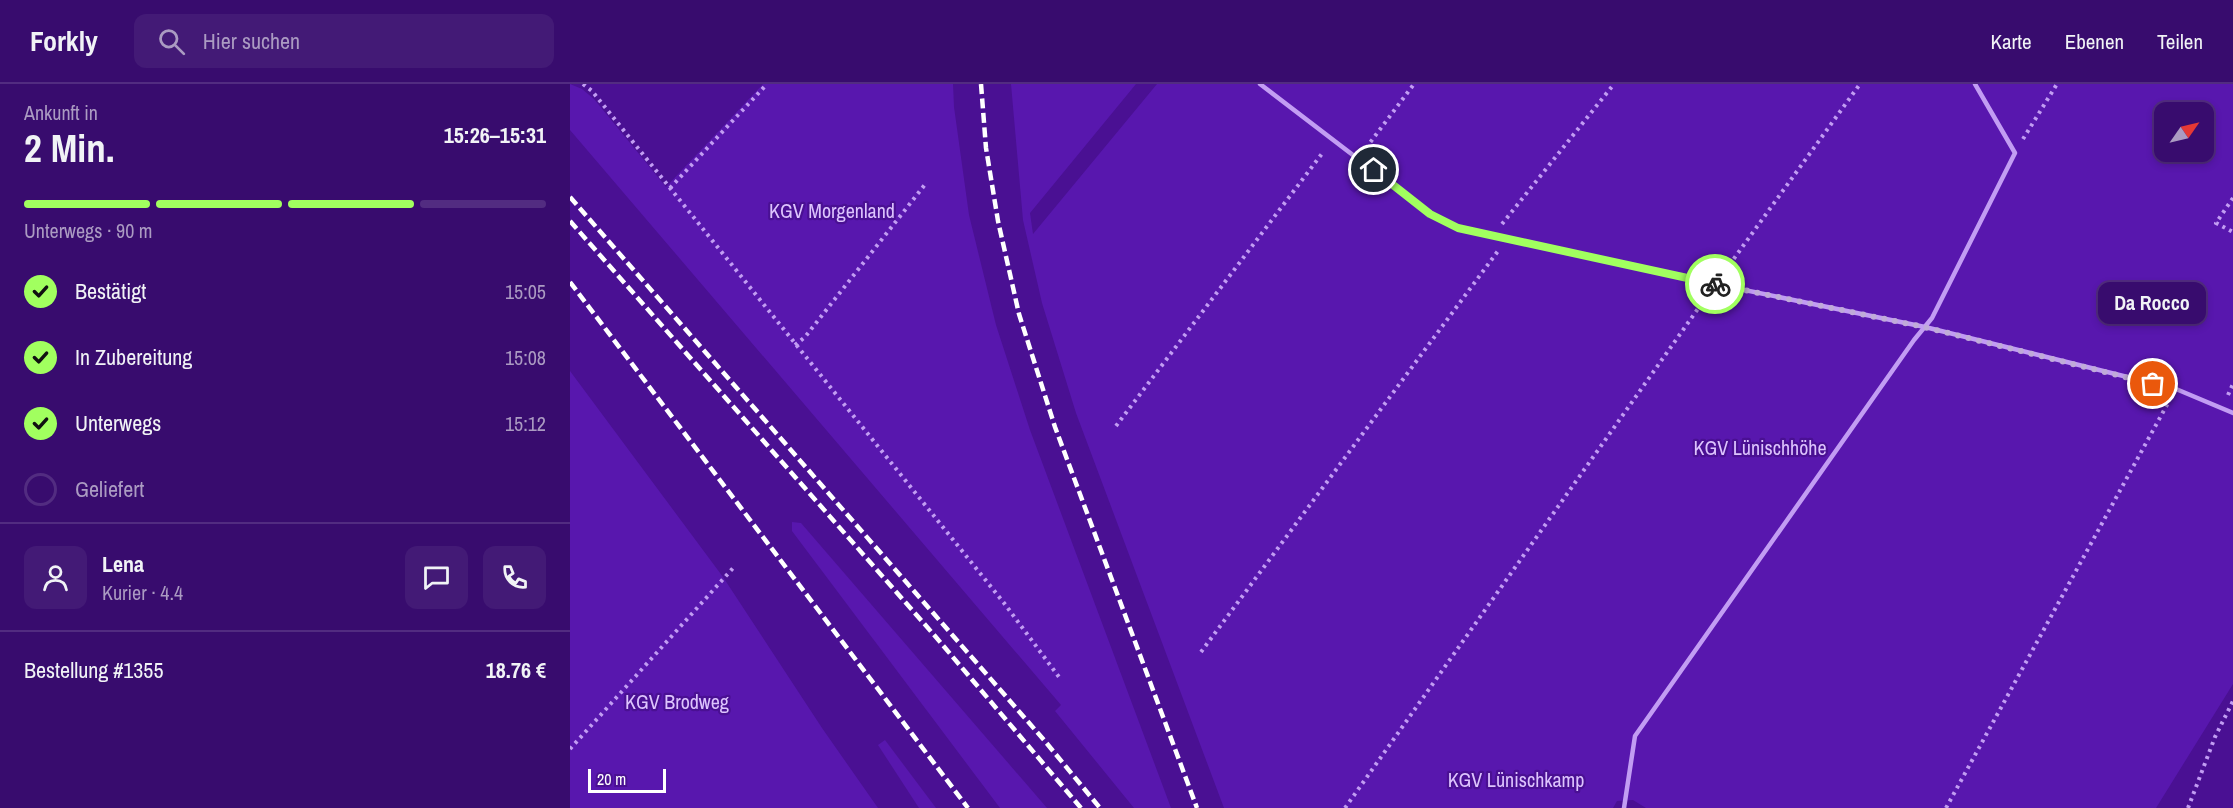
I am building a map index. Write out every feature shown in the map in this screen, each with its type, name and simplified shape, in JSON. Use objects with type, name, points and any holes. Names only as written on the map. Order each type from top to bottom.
[{"type":"lane","points":[[1260,84],[1430,214],[1458,228],[1924,327],[2176,389],[2233,413]]},
{"type":"lane","points":[[1624,808],[1635,736],[1932,318],[2015,153],[1975,84]]},
{"type":"path","points":[[583,84],[592,91],[997,594],[1059,677]]},
{"type":"path","points":[[670,188],[768,84]]},
{"type":"path","points":[[1359,158],[1414,84]]},
{"type":"path","points":[[1492,236],[1614,84]]},
{"type":"path","points":[[1345,808],[1715,284],[1860,84]]},
{"type":"path","points":[[2015,153],[2057,84]]},
{"type":"path","points":[[1116,426],[1334,139]]},
{"type":"path","points":[[795,345],[805,337],[927,182]]},
{"type":"path","points":[[2233,198],[2216,223],[2233,232]]},
{"type":"path","points":[[1201,652],[1508,238]]},
{"type":"path","points":[[1946,808],[2176,389]]},
{"type":"path","points":[[570,749],[734,567]]},
{"type":"path","points":[[2188,808],[2215,737],[2233,701]]},
{"type":"green space","name":"KGV Morgenland","points":[[570,84],[582,89],[594,99],[666,187],[763,84],[953,84],[969,215],[996,325],[1030,430],[1171,808],[1134,808],[1055,711],[1061,705],[570,130]]},
{"type":"green space","name":"KGV Lünischhöhe","points":[[1011,84],[1136,84],[1030,213],[1033,234],[1157,84],[2233,84],[2233,684],[2156,808],[1646,808],[1633,800],[1617,801],[1613,808],[1224,808],[1076,413],[1042,303],[1023,220]]},
{"type":"green space","name":"KGV Brodweg","points":[[570,371],[723,577],[822,728],[878,808],[570,808]]},
{"type":"green space","points":[[792,522],[801,523],[1047,808],[1000,808],[792,531]]},
{"type":"green space","points":[[885,740],[936,808],[919,808],[878,745]]},
{"type":"railway","points":[[981,84],[986,148],[998,221],[1019,314],[1055,427],[1197,808]]},
{"type":"railway","points":[[570,197],[1044,740],[1100,808]]},
{"type":"railway","points":[[570,221],[935,636],[1081,808]]},
{"type":"railway","points":[[570,282],[968,808]]},
{"type":"way so far","points":[[1715,284],[1924,327],[2153,384]]},
{"type":"place","name":"Da Rocco","points":[[2153,384]]},
{"type":"route","points":[[1374,170],[1430,214],[1458,228],[1715,284]]},
{"type":"park label","name":"KGV Lünischkamp","points":[[1516,779]]}]
